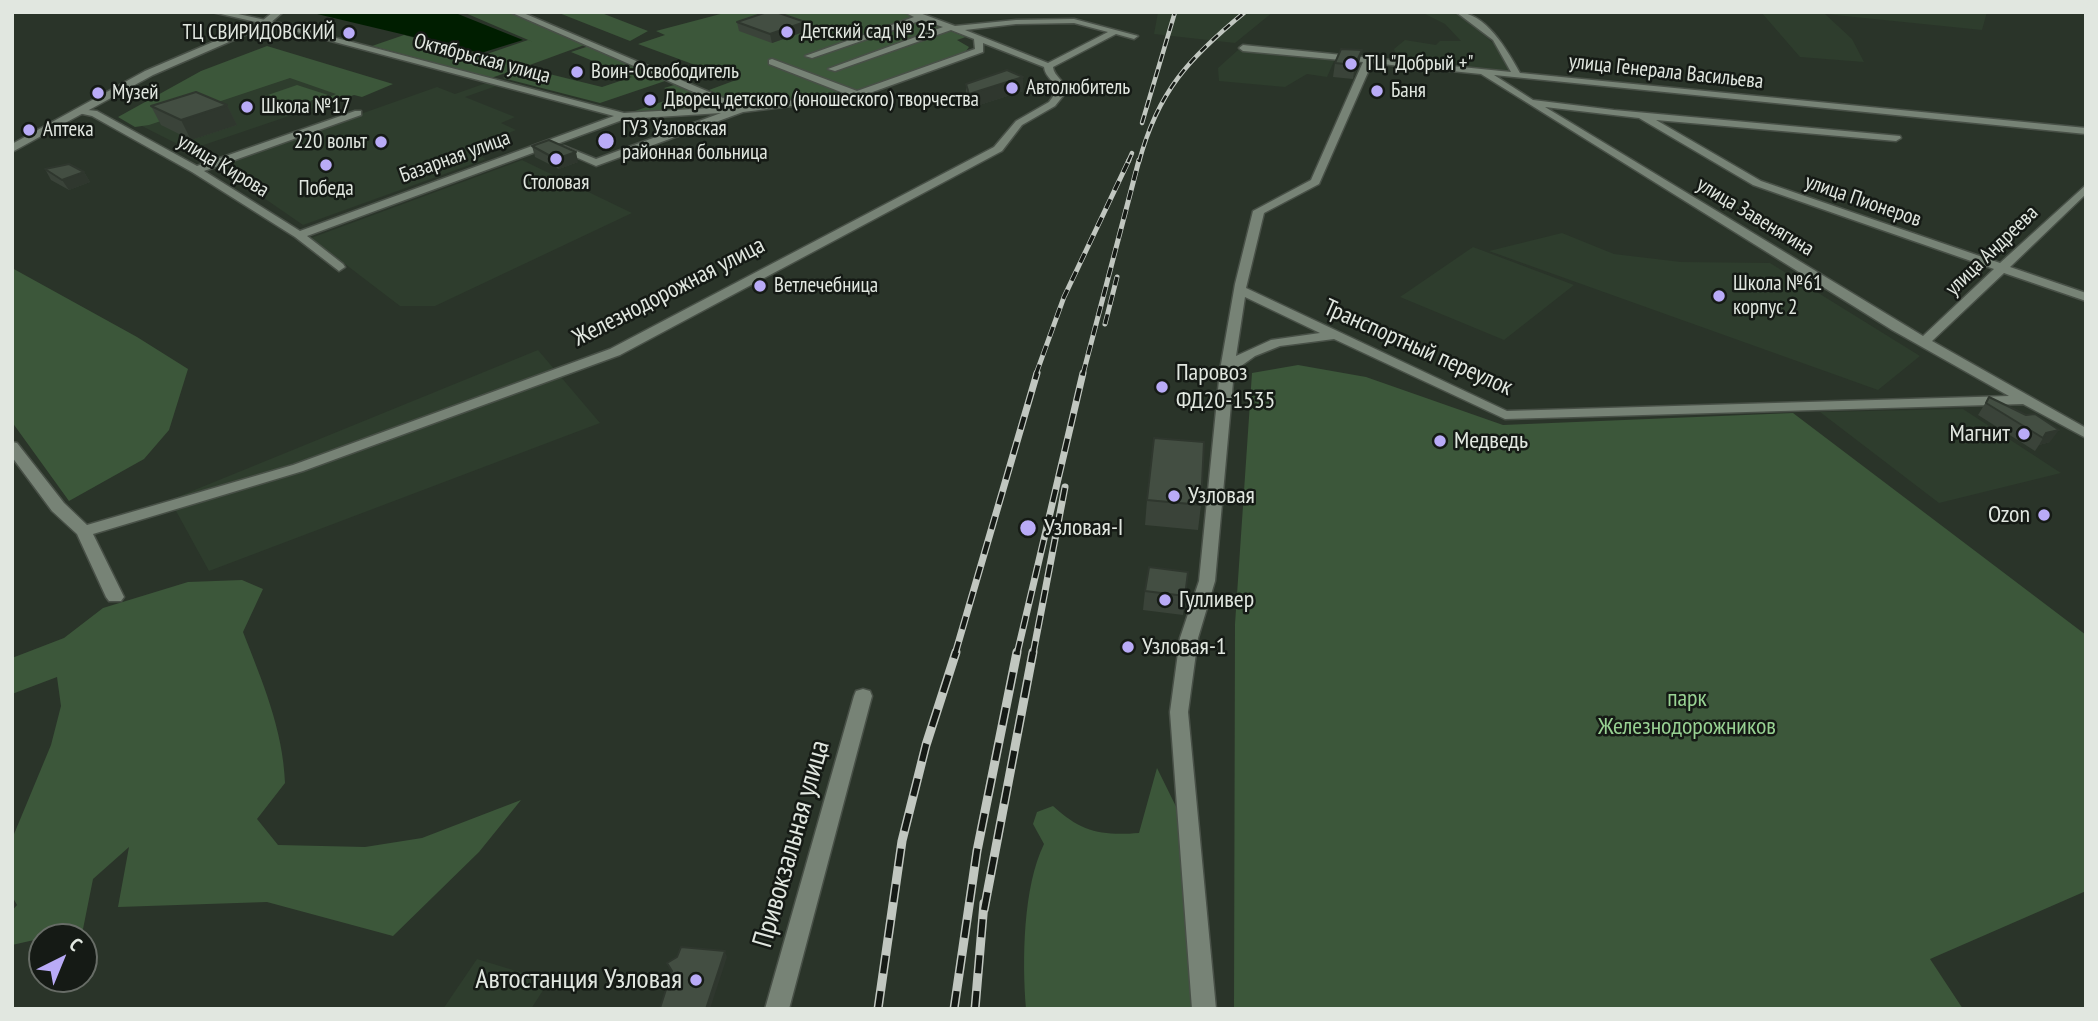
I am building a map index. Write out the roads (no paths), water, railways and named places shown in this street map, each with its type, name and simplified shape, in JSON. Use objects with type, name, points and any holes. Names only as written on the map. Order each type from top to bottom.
[{"type":"main road","points":[[12,149],[149,73],[265,23],[279,12]]},
{"type":"street","name":"Октябрьская улица","points":[[216,12],[624,116],[741,109]]},
{"type":"street","points":[[514,12],[741,109]]},
{"type":"street","points":[[908,12],[954,27],[978,40],[1048,66],[1114,32]]},
{"type":"street","points":[[1460,12],[1496,38],[1517,75]]},
{"type":"street","points":[[810,55],[922,17]]},
{"type":"street","points":[[832,69],[954,27],[1075,17],[1114,32],[1133,36]]},
{"type":"street","points":[[550,143],[592,163],[682,128],[741,109],[857,95],[980,50],[978,40]]},
{"type":"street","name":"улица Генерала Васильева","points":[[1243,48],[2086,131]]},
{"type":"street","points":[[1204,1009],[1179,712],[1189,638],[1207,581],[1227,370],[1240,290],[1259,211],[1315,183],[1369,60]]},
{"type":"street","points":[[772,62],[857,95]]},
{"type":"street","name":"Железнодорожная улица","points":[[84,531],[298,468],[615,352],[998,149],[1020,123],[1052,104],[1062,90],[1062,84],[1049,73],[1048,66]]},
{"type":"street","name":"улица Завенягина","points":[[1480,71],[1924,342],[2086,434]]},
{"type":"street","points":[[1529,102],[1896,138]]},
{"type":"street","name":"улица Кирова","points":[[79,112],[94,114],[196,170],[299,235],[339,267]]},
{"type":"street","points":[[196,170],[358,113]]},
{"type":"street","name":"улица Пионеров","points":[[1639,114],[1758,183],[2086,298]]},
{"type":"street","points":[[624,116],[682,128]]},
{"type":"street","name":"Базарная улица","points":[[299,235],[624,116]]},
{"type":"street","name":"улица Андреева","points":[[1924,342],[2086,188]]},
{"type":"street","name":"Транспортный переулок","points":[[1240,290],[1505,415],[2030,400]]},
{"type":"street","points":[[1227,370],[1254,350],[1299,337],[1334,336]]},
{"type":"street","points":[[12,446],[58,507],[84,531],[115,597]]},
{"type":"street","name":"Привокзальная улица","points":[[777,1009],[863,696]]},
{"type":"railway","points":[[1142,123],[1175,12]]},
{"type":"railway","points":[[1139,162],[1156,115],[1178,78],[1207,45],[1245,12]]},
{"type":"railway","points":[[1128,162],[1132,153]]},
{"type":"railway","points":[[1036,374],[1064,297],[1129,160]]},
{"type":"railway","points":[[1083,374],[1139,160]]},
{"type":"railway","points":[[1105,324],[1117,277]]},
{"type":"railway","points":[[955,654],[1037,373]]},
{"type":"railway","points":[[1017,654],[1083,373]]},
{"type":"railway","points":[[1033,654],[1065,487]]},
{"type":"railway","points":[[878,1009],[902,841],[926,745],[956,652]]},
{"type":"railway","points":[[954,1009],[977,851],[1017,652]]},
{"type":"railway","points":[[984,910],[1033,652]]},
{"type":"railway","points":[[975,1009],[984,903]]},
{"type":"place","name":"Детский сад № 25","points":[[787,32]]},
{"type":"place","name":"ТЦ СВИРИДОВСКИЙ","points":[[349,33]]},
{"type":"place","name":"ТЦ \"Добрый +\"","points":[[1351,64]]},
{"type":"place","name":"Воин-Освободитель","points":[[577,72]]},
{"type":"place","name":"Автолюбитель","points":[[1012,88]]},
{"type":"place","name":"Баня","points":[[1377,91]]},
{"type":"place","name":"Музей","points":[[98,93]]},
{"type":"place","name":"Дворец детского (юношеского) творчества","points":[[650,100]]},
{"type":"place","name":"Школа №17","points":[[247,107]]},
{"type":"place","name":"Аптека","points":[[29,130]]},
{"type":"place","name":"ГУЗ Узловская районная больница","points":[[606,141]]},
{"type":"place","name":"220 вольт","points":[[381,142]]},
{"type":"place","name":"Столовая","points":[[556,159]]},
{"type":"place","name":"Победа","points":[[326,165]]},
{"type":"place","name":"Ветлечебница","points":[[760,286]]},
{"type":"place","name":"Школа №61 корпус 2","points":[[1719,296]]},
{"type":"place","name":"Паровоз ФД20-1535","points":[[1162,387]]},
{"type":"place","name":"Магнит","points":[[2024,434]]},
{"type":"place","name":"Медведь","points":[[1440,441]]},
{"type":"place","name":"Узловая","points":[[1174,496]]},
{"type":"place","name":"Ozon","points":[[2044,515]]},
{"type":"place","name":"Узловая-I","points":[[1028,528]]},
{"type":"place","name":"Гулливер","points":[[1165,600]]},
{"type":"place","name":"Узловая-1","points":[[1128,647]]},
{"type":"place","name":"Автостанция Узловая","points":[[696,980]]},
{"type":"park label","name":"парк Железнодорожников","points":[[1687,713]]}]
